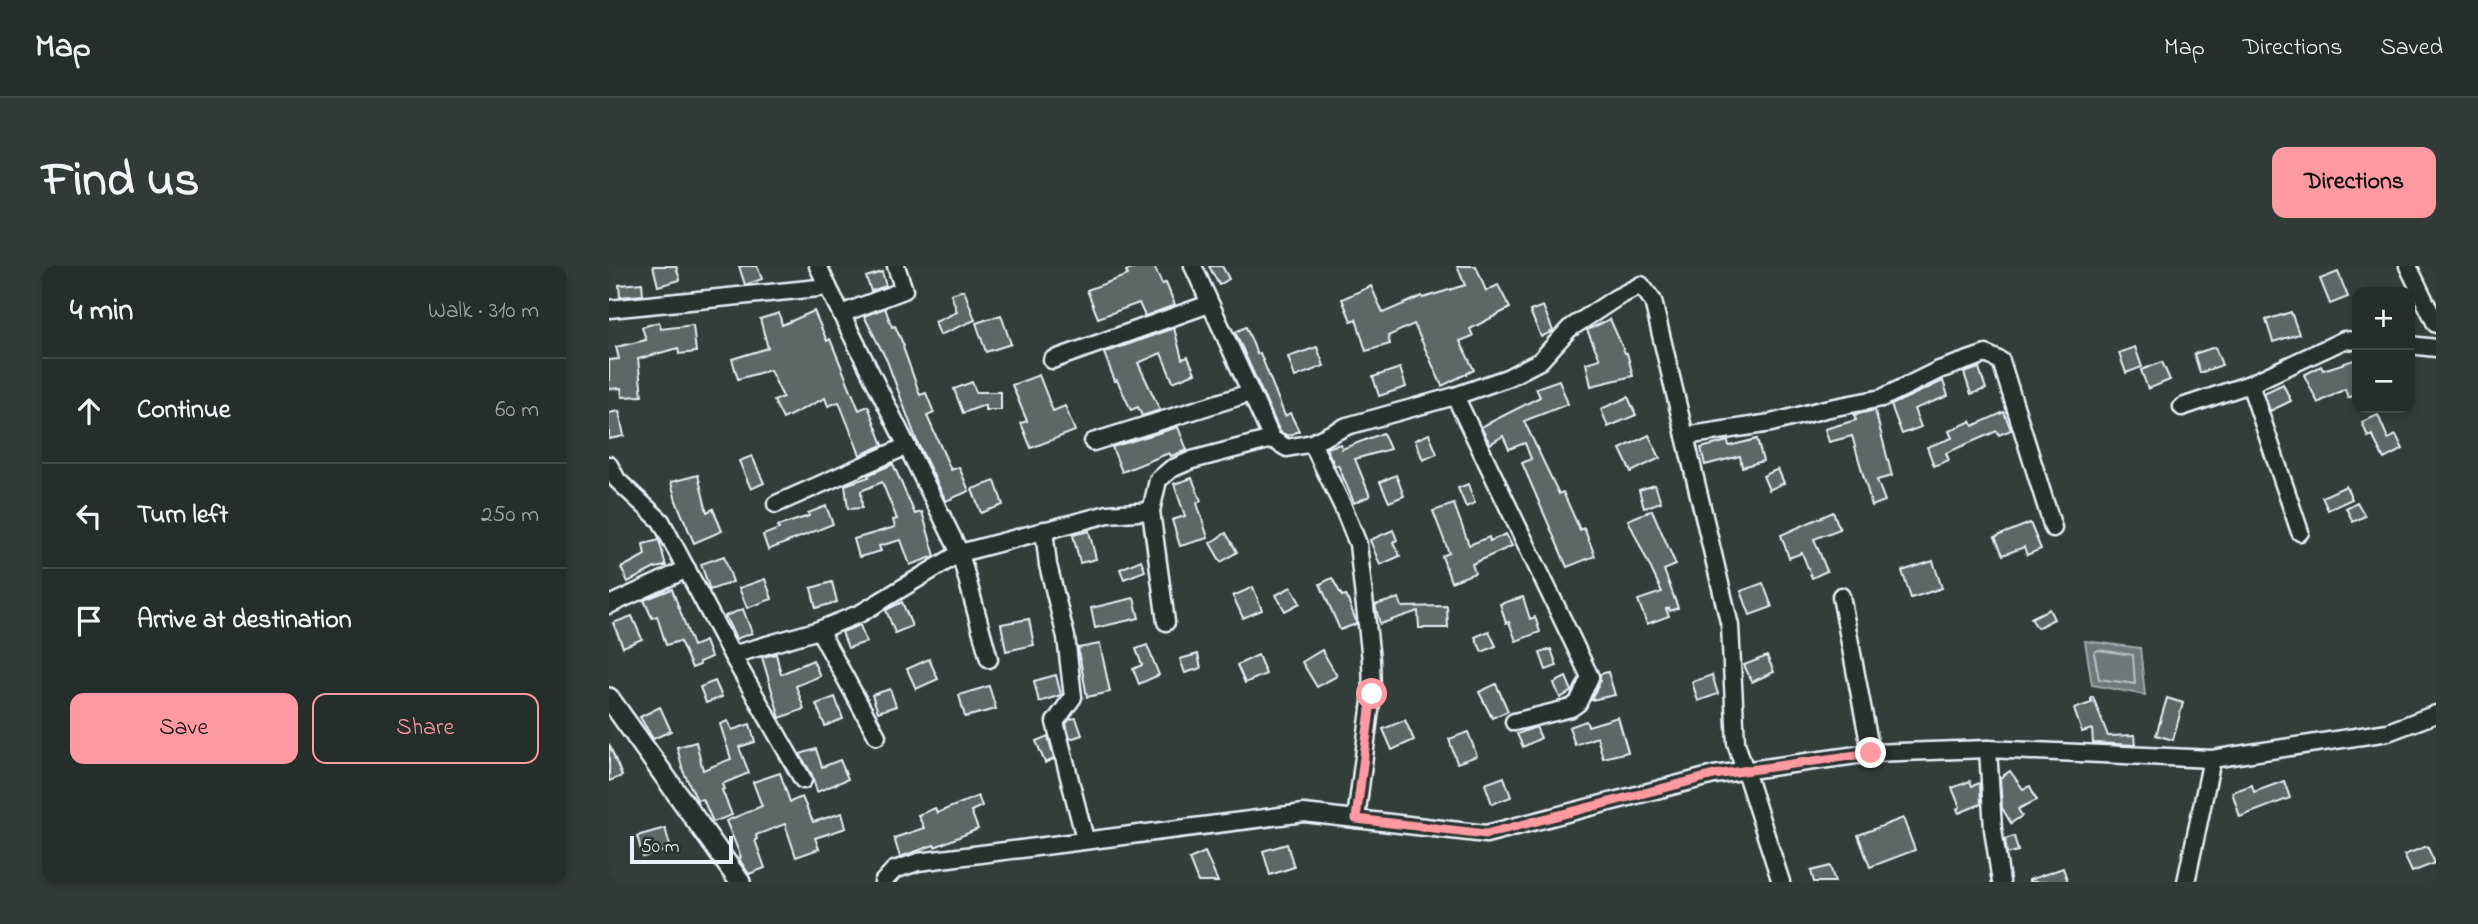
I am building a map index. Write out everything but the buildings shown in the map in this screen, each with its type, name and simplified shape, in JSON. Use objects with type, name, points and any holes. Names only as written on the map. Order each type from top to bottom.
[{"type":"main road","points":[[609,698],[740,882]]},
{"type":"street","points":[[818,266],[960,553],[989,659]]},
{"type":"street","points":[[841,314],[904,290],[896,266]]},
{"type":"street","points":[[1193,266],[1272,439],[1287,448],[1312,443],[1346,426],[1455,396],[1507,378],[1540,361],[1569,329],[1641,285],[1654,301],[1730,626],[1736,743],[1781,882]]},
{"type":"street","points":[[2408,266],[2436,324]]},
{"type":"street","points":[[609,309],[828,287]]},
{"type":"street","points":[[1052,360],[1209,304]]},
{"type":"street","points":[[2182,407],[2250,384],[2344,340],[2352,341]]},
{"type":"street","points":[[2415,346],[2436,348]]},
{"type":"street","points":[[1685,436],[1771,423],[1881,398],[1939,370],[1986,354],[2001,360],[2053,528]]},
{"type":"street","points":[[2250,384],[2300,532]]},
{"type":"street","points":[[1093,442],[1250,393]]},
{"type":"street","points":[[1455,396],[1590,677],[1578,703],[1571,708],[1514,722]]},
{"type":"street","points":[[1166,622],[1151,510],[1158,480],[1171,469],[1192,460],[1272,439]]},
{"type":"street","points":[[1312,443],[1343,507],[1358,544],[1360,557],[1372,694],[1356,819]]},
{"type":"street","points":[[776,505],[907,446]]},
{"type":"street","points":[[609,466],[617,481],[661,521],[803,780]]},
{"type":"street","points":[[732,654],[819,630],[861,613],[960,553],[1108,514],[1151,510]]},
{"type":"street","points":[[1044,530],[1048,565],[1066,637],[1073,697],[1055,722],[1085,839]]},
{"type":"street","points":[[609,605],[687,569]]},
{"type":"street","points":[[1841,596],[1871,753]]},
{"type":"street","points":[[819,630],[877,736]]},
{"type":"street","points":[[883,882],[894,870],[918,862],[1304,813],[1486,834],[1714,775],[1871,753],[1988,749],[2212,759],[2388,732],[2436,714]]},
{"type":"street","points":[[1988,749],[1993,829],[2001,882]]},
{"type":"street","points":[[2186,882],[2212,759]]},
{"type":"water","points":[[2085,641],[2140,648],[2145,695],[2092,685]]},
{"type":"route","points":[[1372,694],[1356,819],[1486,834],[1714,775],[1871,753]]}]
